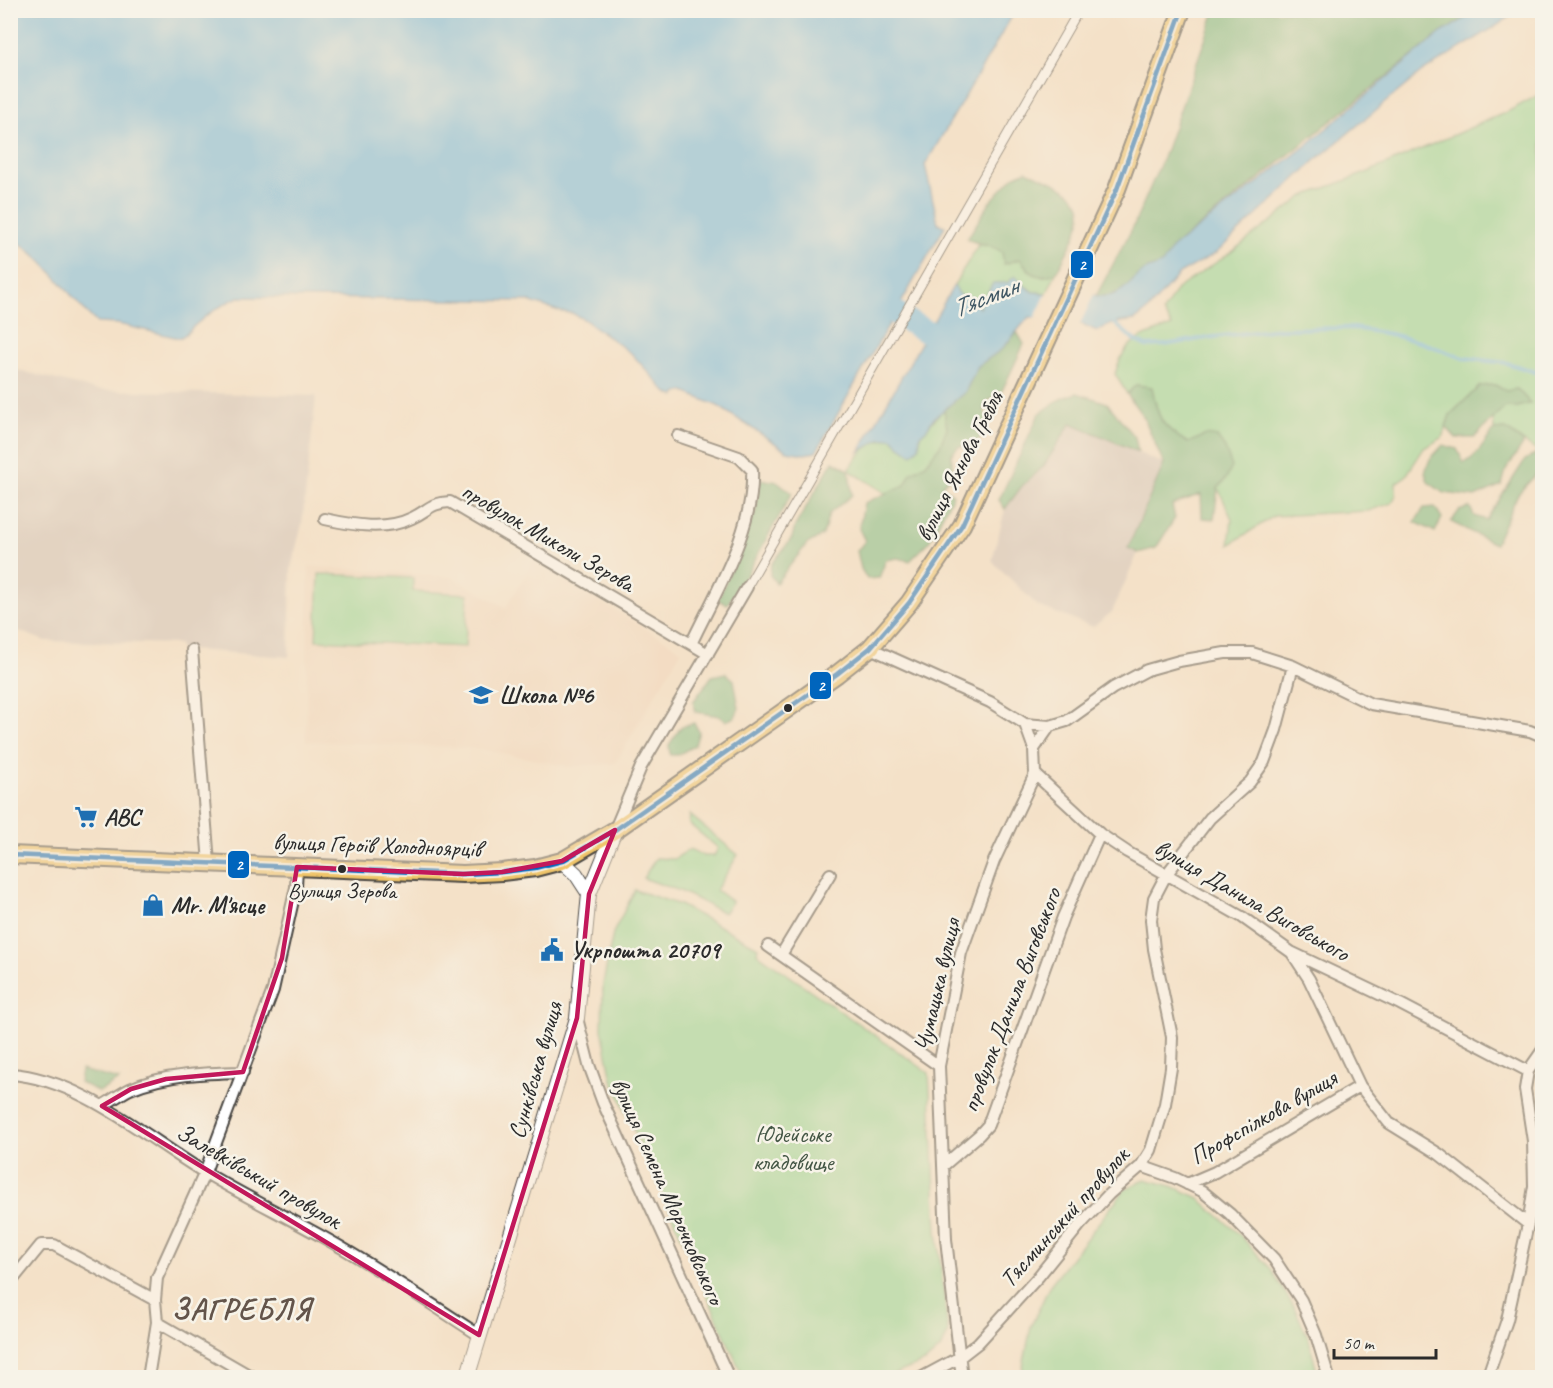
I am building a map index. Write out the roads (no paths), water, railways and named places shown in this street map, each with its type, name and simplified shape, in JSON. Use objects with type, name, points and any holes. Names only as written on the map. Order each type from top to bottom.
[{"type":"main road","name":"вулиця Яхнова Гребля","points":[[562,861],[615,830],[827,681],[870,648],[909,603],[962,525],[1099,231],[1118,189],[1182,10]]},
{"type":"main road","name":"вулиця Героїв Холодноярців","points":[[10,855],[463,874],[502,873],[562,861]]},
{"type":"street","points":[[747,587],[1079,10]]},
{"type":"street","points":[[678,436],[739,456],[752,470],[753,486],[746,520],[735,551],[691,644]]},
{"type":"street","name":"провулок Миколи Зерова","points":[[325,519],[351,525],[396,524],[413,518],[437,502],[450,502],[708,654]]},
{"type":"street","name":"Сунківська вулиця","points":[[467,1377],[577,1018],[589,894],[641,767],[747,587]]},
{"type":"street","points":[[870,648],[990,702],[1026,724],[1050,726],[1067,721],[1113,688],[1147,670],[1179,661],[1225,653],[1252,653],[1293,666],[1371,704],[1530,731],[1542,736]]},
{"type":"street","points":[[192,650],[208,863]]},
{"type":"street","name":"Тясминський провулок","points":[[921,1377],[960,1357],[986,1335],[1038,1277],[1079,1226],[1109,1194],[1141,1166],[1151,1150],[1165,1104],[1171,1068],[1172,1037],[1154,949],[1151,920],[1154,898],[1166,875],[1210,818],[1250,782],[1264,762],[1276,730],[1293,666]]},
{"type":"street","name":"Чумацька вулиця","points":[[962,1377],[946,1239],[939,1066],[961,952],[994,861],[1035,774],[1034,749],[1026,724]]},
{"type":"street","points":[[1034,749],[1050,726]]},
{"type":"street","name":"вулиця Данила Виговського","points":[[1035,774],[1100,834],[1166,875],[1242,917],[1291,952],[1400,1004],[1528,1071]]},
{"type":"street","name":"провулок Данила Виговського","points":[[943,1166],[988,1125],[1063,917],[1100,834]]},
{"type":"street","points":[[562,861],[576,874],[589,894]]},
{"type":"street","points":[[148,1377],[157,1322],[155,1300],[157,1278],[205,1172],[273,990],[282,958],[296,887],[297,867]]},
{"type":"street","points":[[781,955],[830,874]]},
{"type":"street","points":[[768,946],[939,1066]]},
{"type":"street","points":[[1291,952],[1309,979],[1360,1086],[1389,1123],[1439,1154],[1528,1224]]},
{"type":"street","name":"вулиця Семена Морочковського","points":[[577,1018],[589,1065],[603,1103],[729,1377]]},
{"type":"street","points":[[1487,1377],[1507,1320],[1528,1224],[1534,1186],[1533,1141],[1526,1089],[1528,1071],[1542,1051]]},
{"type":"street","points":[[102,1106],[131,1089],[166,1079],[202,1073],[243,1072]]},
{"type":"street","name":"Залевківський провулок","points":[[10,1074],[45,1079],[102,1106],[205,1172],[345,1249],[479,1335]]},
{"type":"street","name":"Профспілкова вулиця","points":[[1187,1184],[1215,1172],[1360,1086]]},
{"type":"street","points":[[1141,1166],[1202,1191],[1274,1259],[1301,1300],[1316,1335],[1329,1377]]},
{"type":"street","points":[[10,1283],[41,1245],[54,1245],[155,1300]]},
{"type":"street","points":[[157,1322],[254,1377]]},
{"type":"water","points":[[11,10],[1015,11],[925,165],[938,223],[945,226],[816,452],[804,454],[787,451],[718,406],[682,391],[674,396],[667,393],[632,354],[585,320],[572,313],[528,301],[239,297],[210,314],[179,338],[118,324],[97,323],[46,266],[24,246],[11,238]]},
{"type":"water","name":"Тясмин","points":[[1477,11],[1517,11],[1422,72],[1317,159],[1216,253],[1179,274],[1148,310],[1135,320],[1114,323],[1097,331],[1082,324],[1029,317],[1002,349],[978,366],[965,392],[933,419],[920,435],[919,447],[912,454],[892,438],[881,439],[859,452],[954,285],[960,296],[971,297],[979,308],[993,283],[1007,283],[1015,276],[1034,292],[1087,298],[1091,294],[1106,296],[1118,292],[1142,272],[1163,263],[1172,248],[1303,148],[1441,33]]},
{"type":"waterway","name":"Тясмин","points":[[871,293],[911,323],[933,334],[957,341]]},
{"type":"waterway","points":[[1112,321],[1134,340],[1146,346],[1280,329],[1353,328],[1390,334],[1463,358],[1507,363],[1542,374]]},
{"type":"place","name":"Школа №6","points":[[481,695]]},
{"type":"place","name":"ABC","points":[[86,817]]},
{"type":"place","name":"Вулиця Зерова","points":[[342,869]]},
{"type":"place","name":"Mr. М'ясце","points":[[153,905]]},
{"type":"place","name":"Укрпошта 20709","points":[[552,950]]},
{"type":"district","name":"ЗАГРЕБЛЯ","points":[[242,1309]]},
{"type":"park label","name":"Юдейське кладовище","points":[[793,1148]]}]
